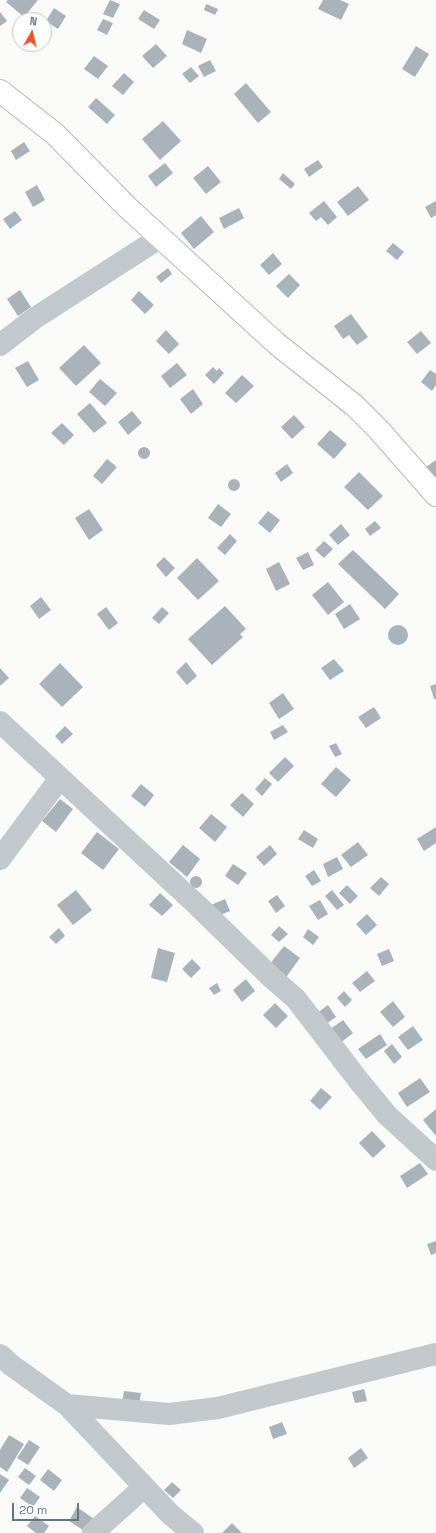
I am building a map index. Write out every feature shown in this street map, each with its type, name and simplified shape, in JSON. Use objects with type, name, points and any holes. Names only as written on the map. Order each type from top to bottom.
[{"type":"street","points":[[0,91],[55,134],[127,207],[277,344],[355,406],[378,429],[436,495]]},
{"type":"street","points":[[0,345],[35,318],[161,237]]},
{"type":"street","points":[[0,722],[296,999],[358,1082],[387,1115],[436,1160]]},
{"type":"street","points":[[0,859],[60,778]]},
{"type":"street","points":[[67,1405],[169,1414],[218,1408],[436,1354]]},
{"type":"street","points":[[0,1355],[11,1365],[67,1405],[171,1515],[193,1533]]},
{"type":"street","points":[[93,1533],[144,1487]]},
{"type":"building","points":[[8,0],[38,0],[28,12],[18,12],[6,2]]},
{"type":"building","points":[[110,0],[120,4],[113,18],[103,14]]},
{"type":"building","points":[[323,0],[340,0],[349,4],[341,20],[318,9]]},
{"type":"building","points":[[206,4],[218,9],[215,15],[204,10]]},
{"type":"building","points":[[54,8],[66,16],[58,29],[52,25],[52,12]]},
{"type":"building","points":[[144,10],[160,20],[154,29],[138,19]]},
{"type":"building","points":[[0,12],[7,21],[0,26]]},
{"type":"building","points":[[103,19],[113,23],[107,35],[97,30]]},
{"type":"building","points":[[187,30],[207,39],[201,53],[182,44]]},
{"type":"building","points":[[156,44],[167,56],[153,68],[142,56]]},
{"type":"building","points":[[416,46],[429,54],[415,77],[402,69]]},
{"type":"building","points":[[94,56],[108,66],[98,79],[84,69]]},
{"type":"building","points":[[210,60],[216,71],[204,77],[198,66]]},
{"type":"building","points":[[191,67],[199,76],[190,83],[182,74]]},
{"type":"building","points":[[124,73],[134,82],[123,95],[112,86]]},
{"type":"building","points":[[246,83],[271,112],[258,123],[234,94]]},
{"type":"building","points":[[96,98],[115,115],[107,124],[88,107]]},
{"type":"building","points":[[163,121],[181,141],[160,160],[142,139]]},
{"type":"building","points":[[24,142],[30,151],[16,160],[11,151]]},
{"type":"building","points":[[318,160],[323,167],[309,177],[304,169]]},
{"type":"building","points":[[165,163],[173,173],[156,187],[148,176]]},
{"type":"building","points":[[208,166],[221,182],[206,194],[193,178]]},
{"type":"building","points":[[283,173],[295,184],[291,189],[279,179]]},
{"type":"building","points":[[37,185],[45,200],[33,207],[25,192]]},
{"type":"building","points":[[358,186],[369,200],[348,216],[337,202]]},
{"type":"building","points":[[324,201],[337,217],[328,225],[321,217],[316,221],[309,213]]},
{"type":"building","points":[[436,201],[436,215],[431,218],[425,207]]},
{"type":"building","points":[[239,208],[244,218],[224,229],[219,218]]},
{"type":"building","points":[[15,211],[22,220],[10,229],[3,219]]},
{"type":"building","points":[[201,216],[214,232],[194,249],[181,233]]},
{"type":"building","points":[[393,243],[404,252],[397,260],[386,251]]},
{"type":"building","points":[[273,253],[282,264],[269,275],[260,265]]},
{"type":"building","points":[[168,268],[172,274],[161,283],[156,277]]},
{"type":"building","points":[[289,274],[300,285],[288,298],[276,286]]},
{"type":"building","points":[[20,290],[31,307],[18,316],[7,299]]},
{"type":"building","points":[[139,291],[154,305],[145,314],[131,300]]},
{"type":"building","points":[[351,314],[368,337],[357,345],[349,335],[343,339],[334,326]]},
{"type":"building","points":[[166,330],[179,344],[169,354],[156,341]]},
{"type":"building","points":[[421,331],[431,343],[417,354],[407,342]]},
{"type":"building","points":[[84,345],[101,363],[76,386],[59,368]]},
{"type":"building","points":[[28,361],[39,380],[27,387],[15,368]]},
{"type":"building","points":[[177,363],[187,375],[170,388],[161,376]]},
{"type":"building","points":[[213,367],[217,371],[219,368],[224,373],[214,384],[205,375]]},
{"type":"building","points":[[430,370],[436,374],[436,385],[432,391],[421,382]]},
{"type":"building","points":[[242,375],[254,386],[236,403],[225,393]]},
{"type":"building","points":[[100,379],[117,393],[105,406],[89,392]]},
{"type":"building","points":[[193,389],[203,404],[191,414],[180,399]]},
{"type":"building","points":[[90,403],[107,423],[94,433],[77,414]]},
{"type":"building","points":[[132,411],[142,423],[128,435],[118,422]]},
{"type":"building","points":[[294,415],[305,427],[292,439],[281,427]]},
{"type":"building","points":[[62,423],[74,435],[64,445],[51,433]]},
{"type":"building","points":[[330,430],[347,444],[334,459],[317,444]]},
{"type":"building","points":[[142,447],[146,447],[150,453],[146,459],[142,459],[138,455],[138,451]]},
{"type":"building","points":[[107,459],[117,467],[102,484],[93,476]]},
{"type":"building","points":[[436,460],[436,477],[427,483],[419,472]]},
{"type":"building","points":[[287,464],[293,473],[281,482],[275,473]]},
{"type":"building","points":[[359,472],[383,496],[368,510],[344,487]]},
{"type":"building","points":[[232,479],[236,479],[240,485],[236,491],[232,491],[228,487],[228,483]]},
{"type":"building","points":[[218,504],[231,514],[221,527],[208,518]]},
{"type":"building","points":[[89,509],[103,530],[89,540],[75,518]]},
{"type":"building","points":[[268,511],[280,520],[270,533],[258,523]]},
{"type":"building","points":[[375,521],[381,528],[370,536],[365,529]]},
{"type":"building","points":[[341,524],[350,535],[338,545],[329,535]]},
{"type":"building","points":[[230,534],[237,541],[225,555],[217,548]]},
{"type":"building","points":[[324,541],[333,549],[324,558],[315,550]]},
{"type":"building","points":[[353,550],[399,594],[385,609],[338,564]]},
{"type":"building","points":[[308,552],[314,565],[303,570],[296,558]]},
{"type":"building","points":[[164,557],[175,568],[166,577],[156,565]]},
{"type":"building","points":[[197,558],[219,581],[198,600],[177,578]]},
{"type":"building","points":[[279,562],[290,584],[276,591],[266,569]]},
{"type":"building","points":[[328,582],[344,602],[328,615],[312,595]]},
{"type":"building","points":[[41,597],[51,610],[39,619],[30,606]]},
{"type":"building","points":[[350,604],[360,619],[344,629],[335,614]]},
{"type":"building","points":[[225,606],[246,629],[240,634],[243,637],[212,665],[188,639]]},
{"type":"building","points":[[106,607],[118,623],[109,630],[97,614]]},
{"type":"building","points":[[162,607],[169,613],[159,624],[152,618]]},
{"type":"building","points":[[398,625],[405,628],[408,635],[405,642],[398,645],[391,642],[388,635],[391,628]]},
{"type":"building","points":[[334,659],[344,671],[330,680],[321,668]]},
{"type":"building","points":[[186,662],[197,676],[187,685],[176,672]]},
{"type":"building","points":[[60,663],[83,687],[62,707],[39,684]]},
{"type":"building","points":[[0,668],[9,678],[0,686]]},
{"type":"building","points":[[436,684],[436,699],[434,699],[430,686]]},
{"type":"building","points":[[283,693],[294,709],[279,719],[269,703]]},
{"type":"building","points":[[374,707],[381,718],[366,728],[358,717]]},
{"type":"building","points":[[283,725],[288,732],[274,740],[270,732]]},
{"type":"building","points":[[65,726],[73,734],[62,744],[55,736]]},
{"type":"building","points":[[336,743],[342,754],[335,757],[329,746]]},
{"type":"building","points":[[285,757],[294,766],[278,782],[269,773]]},
{"type":"building","points":[[336,767],[351,780],[336,797],[321,784]]},
{"type":"building","points":[[265,778],[272,784],[262,796],[255,789]]},
{"type":"building","points":[[141,784],[154,795],[145,807],[131,796]]},
{"type":"building","points":[[242,793],[254,804],[243,817],[230,805]]},
{"type":"building","points":[[60,799],[73,809],[56,832],[42,821]]},
{"type":"building","points":[[211,814],[227,827],[215,842],[199,828]]},
{"type":"building","points":[[436,827],[436,843],[424,851],[417,839]]},
{"type":"building","points":[[304,830],[318,839],[313,848],[298,839]]},
{"type":"building","points":[[97,832],[119,849],[103,870],[81,853]]},
{"type":"building","points":[[358,842],[368,855],[351,867],[341,855]]},
{"type":"building","points":[[183,845],[200,859],[187,877],[169,862]]},
{"type":"building","points":[[270,845],[277,854],[264,866],[256,857]]},
{"type":"building","points":[[337,857],[343,869],[328,877],[323,864]]},
{"type":"building","points":[[233,864],[247,873],[238,885],[225,876]]},
{"type":"building","points":[[314,870],[321,881],[312,886],[305,876]]},
{"type":"building","points":[[194,876],[198,876],[202,882],[198,888],[194,888],[190,884],[190,880]]},
{"type":"building","points":[[381,877],[389,884],[379,896],[370,888]]},
{"type":"building","points":[[347,885],[358,896],[350,904],[339,893]]},
{"type":"building","points":[[76,890],[92,910],[73,925],[57,905]]},
{"type":"building","points":[[332,890],[344,905],[337,910],[325,896]]},
{"type":"building","points":[[160,893],[173,905],[162,916],[149,905]]},
{"type":"building","points":[[277,895],[285,906],[276,913],[268,901]]},
{"type":"building","points":[[225,899],[230,911],[216,917],[211,905]]},
{"type":"building","points":[[320,900],[328,914],[318,920],[309,906]]},
{"type":"building","points":[[367,914],[377,925],[366,935],[356,924]]},
{"type":"building","points":[[279,926],[288,934],[279,942],[271,935]]},
{"type":"building","points":[[59,928],[65,936],[56,944],[49,937]]},
{"type":"building","points":[[308,929],[319,937],[313,945],[303,937]]},
{"type":"building","points":[[284,946],[300,958],[282,983],[265,970]]},
{"type":"building","points":[[158,948],[175,953],[167,982],[151,978]]},
{"type":"building","points":[[389,949],[394,961],[382,966],[377,954]]},
{"type":"building","points":[[192,959],[201,968],[191,978],[182,969]]},
{"type":"building","points":[[367,971],[375,981],[360,992],[352,983]]},
{"type":"building","points":[[246,979],[255,991],[242,1002],[233,990]]},
{"type":"building","points":[[217,983],[221,991],[214,995],[209,988]]},
{"type":"building","points":[[344,991],[352,1000],[345,1007],[337,998]]},
{"type":"building","points":[[393,1001],[405,1017],[393,1027],[380,1012]]},
{"type":"building","points":[[275,1003],[288,1016],[276,1028],[263,1015]]},
{"type":"building","points":[[328,1005],[336,1017],[322,1027],[313,1016]]},
{"type":"building","points":[[343,1020],[353,1033],[339,1044],[329,1030]]},
{"type":"building","points":[[413,1026],[423,1040],[408,1050],[398,1037]]},
{"type":"building","points":[[380,1034],[387,1045],[366,1059],[358,1049]]},
{"type":"building","points":[[392,1044],[402,1057],[394,1064],[384,1051]]},
{"type":"building","points":[[420,1078],[430,1092],[407,1107],[398,1093]]},
{"type":"building","points":[[321,1088],[332,1097],[320,1110],[310,1101]]},
{"type":"building","points":[[436,1109],[436,1136],[423,1120]]},
{"type":"building","points":[[372,1131],[386,1146],[373,1158],[359,1143]]},
{"type":"building","points":[[420,1163],[428,1174],[407,1188],[400,1176]]},
{"type":"building","points":[[436,1241],[436,1253],[431,1255],[427,1244]]},
{"type":"building","points":[[364,1389],[367,1401],[355,1403],[352,1392]]},
{"type":"building","points":[[124,1391],[141,1393],[139,1405],[122,1403]]},
{"type":"building","points":[[282,1422],[287,1434],[273,1439],[269,1427]]},
{"type":"building","points":[[9,1435],[24,1444],[7,1472],[0,1467],[0,1450]]},
{"type":"building","points":[[29,1440],[40,1447],[28,1465],[17,1458]]},
{"type":"building","points":[[361,1448],[368,1458],[354,1468],[348,1458]]},
{"type":"building","points":[[25,1468],[36,1476],[29,1485],[18,1477]]},
{"type":"building","points":[[48,1469],[62,1480],[54,1491],[40,1480]]},
{"type":"building","points":[[0,1474],[9,1480],[0,1493]]},
{"type":"building","points":[[172,1482],[181,1490],[173,1498],[164,1490]]},
{"type":"building","points":[[27,1488],[40,1497],[33,1507],[20,1498]]},
{"type":"building","points":[[77,1507],[94,1519],[86,1532],[69,1521]]},
{"type":"building","points":[[35,1516],[49,1526],[44,1533],[36,1533],[27,1526]]},
{"type":"building","points":[[232,1523],[242,1533],[222,1533]]}]
